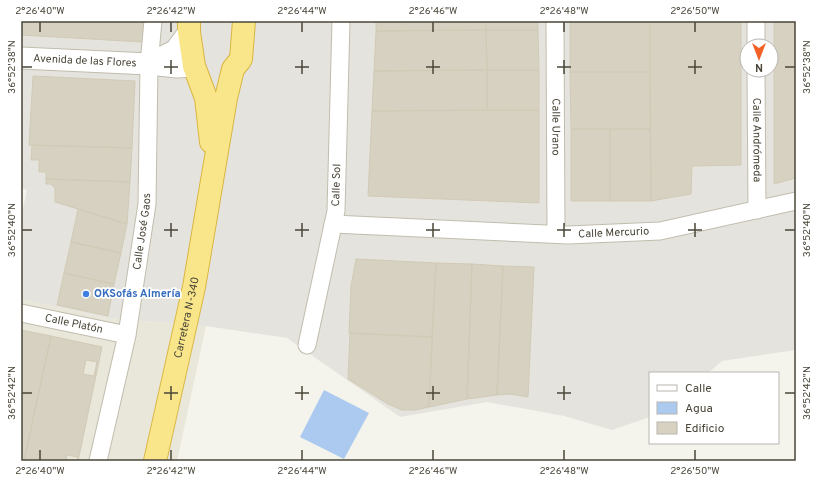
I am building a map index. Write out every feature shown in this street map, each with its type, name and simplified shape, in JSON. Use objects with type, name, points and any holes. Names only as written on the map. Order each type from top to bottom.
[{"type":"highway","name":"Carretera N-340","points":[[155,461],[194,287],[226,98],[233,69],[241,59],[244,21]]},
{"type":"highway","name":"Carretera N-340","points":[[189,27],[194,66],[206,98],[211,135],[213,173]]},
{"type":"highway","points":[[194,66],[209,74],[225,74],[233,69]]},
{"type":"street","name":"Calle José Gaos","points":[[98,461],[127,335],[147,204],[150,64],[153,21]]},
{"type":"street","name":"Calle Sol","points":[[307,345],[336,211],[341,21]]},
{"type":"street","name":"Calle Urano","points":[[555,21],[556,234]]},
{"type":"street","points":[[756,21],[756,38]]},
{"type":"street","name":"Avenida de las Flores","points":[[150,64],[176,50],[189,27]]},
{"type":"street","name":"Avenida de las Flores","points":[[21,58],[150,64],[177,67],[194,66]]},
{"type":"street","name":"Calle Andrómeda","points":[[756,78],[757,210]]},
{"type":"street","name":"Calle Mercurio","points":[[333,224],[556,234],[660,231],[796,201]]},
{"type":"street","name":"Calle Platón","points":[[21,313],[127,335]]},
{"type":"shaded area","points":[[21,21],[796,21],[796,350],[722,361],[709,372],[649,372],[649,417],[612,430],[564,416],[487,402],[400,417],[287,338],[206,326],[107,318],[21,299],[21,217],[27,190],[21,188]]},
{"type":"shaded area","points":[[21,299],[107,318],[206,326],[177,461],[21,461]]},
{"type":"water","points":[[324,390],[369,413],[344,459],[300,437]]},
{"type":"building","points":[[21,21],[144,21],[143,42],[21,35]]},
{"type":"building","points":[[376,21],[486,21],[486,30],[376,31]]},
{"type":"building","points":[[486,21],[538,21],[538,30],[486,30]]},
{"type":"building","points":[[570,21],[650,21],[650,72],[570,72]]},
{"type":"building","points":[[650,21],[741,21],[741,38],[739,38],[739,78],[741,78],[741,165],[692,166],[691,194],[651,201]]},
{"type":"building","points":[[774,21],[796,21],[796,178],[774,184],[774,78],[779,78],[779,38],[774,38]]},
{"type":"building","points":[[486,30],[538,30],[539,70],[487,70]]},
{"type":"building","points":[[486,30],[487,70],[374,71],[376,31]]},
{"type":"building","points":[[487,70],[539,70],[539,110],[487,110]]},
{"type":"building","points":[[487,70],[487,110],[372,111],[374,71]]},
{"type":"building","points":[[570,72],[650,72],[650,129],[571,129]]},
{"type":"building","points":[[33,76],[135,81],[132,148],[29,145]]},
{"type":"building","points":[[539,110],[539,203],[368,196],[372,111]]},
{"type":"building","points":[[571,129],[610,129],[610,201],[571,201]]},
{"type":"building","points":[[610,129],[650,129],[651,201],[610,201]]},
{"type":"building","points":[[32,145],[132,148],[130,182],[46,179],[46,172],[39,172],[39,160],[31,160]]},
{"type":"building","points":[[46,179],[130,182],[127,224],[55,202],[55,188],[51,184],[46,184]]},
{"type":"building","points":[[78,209],[127,224],[121,253],[71,242]]},
{"type":"building","points":[[71,242],[121,253],[114,284],[64,273]]},
{"type":"building","points":[[356,259],[436,263],[432,337],[349,333],[351,286]]},
{"type":"building","points":[[436,263],[472,264],[467,399],[429,407]]},
{"type":"building","points":[[472,264],[503,266],[497,395],[467,399]]},
{"type":"building","points":[[503,266],[534,267],[528,397],[510,394],[497,395]]},
{"type":"building","name":"OKSofás Almería","points":[[64,273],[114,284],[108,316],[57,305]]},
{"type":"building","points":[[21,330],[51,336],[24,461],[21,461]]},
{"type":"building","points":[[350,333],[432,337],[429,407],[415,410],[402,410],[388,404],[348,379]]},
{"type":"building","points":[[51,336],[102,347],[78,461],[78,457],[67,455],[66,461],[24,461]],"holes":[[[86,360],[97,362],[94,376],[83,374]]]},
{"type":"place","name":"OKSofás Almería","points":[[86,294]]}]
